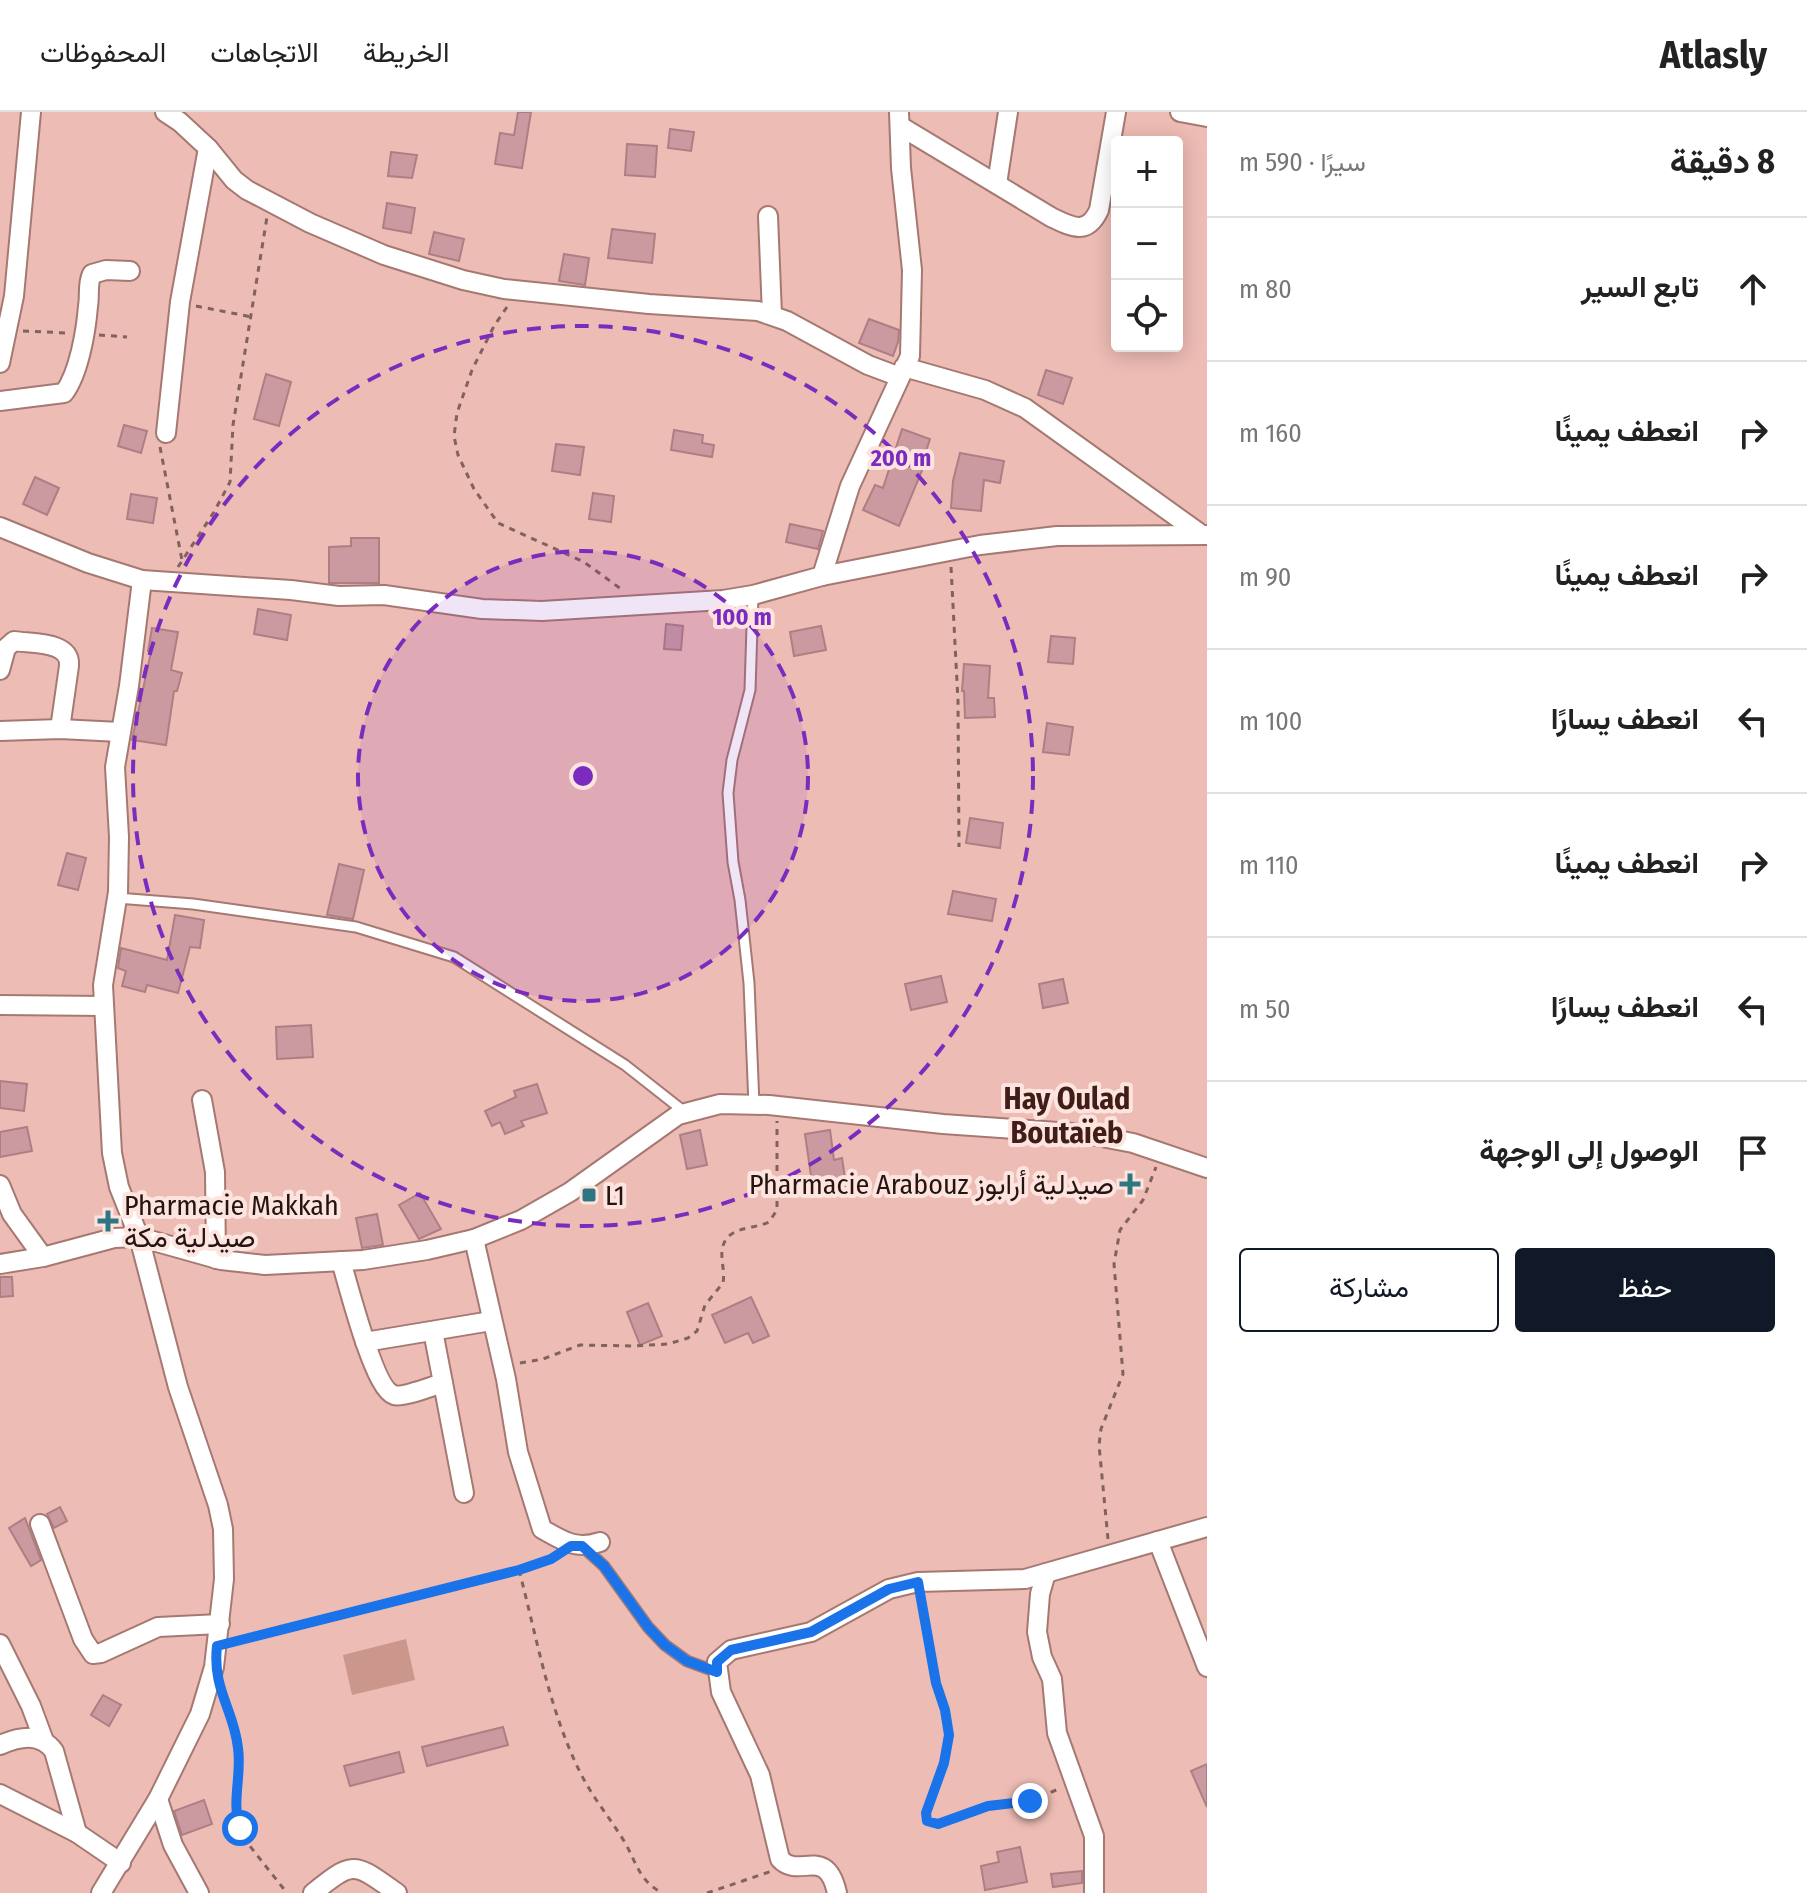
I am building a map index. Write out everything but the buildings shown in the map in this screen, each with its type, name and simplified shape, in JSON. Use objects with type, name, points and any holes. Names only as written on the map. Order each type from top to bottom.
[{"type":"street","points":[[0,363],[14,296],[31,112]]},
{"type":"street","points":[[165,112],[208,148],[234,180],[310,223],[384,255],[463,280],[518,290],[758,311],[802,328],[868,365],[985,390],[1025,408],[1204,535]]},
{"type":"street","points":[[997,184],[1008,112]]},
{"type":"street","points":[[900,119],[997,184],[1069,226],[1081,228],[1090,225],[1099,210],[1116,112]]},
{"type":"street","points":[[1180,112],[1207,117]]},
{"type":"street","points":[[822,576],[850,486],[902,372],[911,343],[912,270],[901,168],[900,119]]},
{"type":"street","points":[[166,433],[180,302],[208,148]]},
{"type":"street","points":[[768,216],[772,315]]},
{"type":"street","points":[[0,401],[64,393],[79,359],[92,274],[106,270],[130,271]]},
{"type":"street","points":[[0,527],[88,563],[142,580],[339,596],[384,595],[482,609],[542,611],[723,600],[822,576],[950,551],[1057,536],[1204,535]]},
{"type":"street","points":[[101,1893],[158,1799],[200,1714],[214,1667],[224,1579],[223,1529],[218,1505],[178,1387],[139,1237],[115,1171],[104,1006],[105,970],[117,898],[119,837],[115,767],[142,580]]},
{"type":"street","points":[[0,670],[6,648],[14,641],[60,648],[67,652],[70,657],[60,729]]},
{"type":"street","points":[[0,731],[60,729],[120,732]]},
{"type":"street","points":[[0,1005],[104,1006]]},
{"type":"street","points":[[202,1100],[216,1186],[216,1259]]},
{"type":"street","points":[[0,1264],[43,1257],[114,1238],[139,1237],[216,1259],[265,1265],[341,1261],[427,1250],[474,1239],[521,1220],[570,1192],[653,1131],[686,1113],[720,1104],[777,1106],[943,1124],[1086,1134],[1133,1143],[1207,1168]]},
{"type":"street","points":[[0,1185],[12,1214],[43,1257]]},
{"type":"street","points":[[474,1239],[500,1352],[518,1452],[542,1529],[584,1545]]},
{"type":"street","points":[[341,1261],[365,1342],[383,1386],[397,1396],[443,1383]]},
{"type":"street","points":[[365,1342],[491,1321]]},
{"type":"street","points":[[433,1331],[464,1493]]},
{"type":"street","points":[[40,1524],[83,1639],[93,1654],[158,1627],[220,1624]]},
{"type":"street","points":[[837,1893],[834,1880],[824,1868],[791,1866],[780,1859],[760,1775],[721,1692],[717,1662],[731,1650],[811,1632],[889,1589],[918,1582],[1010,1581],[1207,1527]]},
{"type":"street","points":[[1158,1541],[1207,1667]]},
{"type":"street","points":[[1046,1573],[1037,1632],[1042,1657],[1052,1679],[1057,1733],[1094,1836],[1094,1893]]},
{"type":"street","points":[[0,1644],[31,1706],[44,1741],[54,1751],[77,1833]]},
{"type":"street","points":[[0,1745],[17,1738],[44,1741]]},
{"type":"street","points":[[0,1794],[77,1833],[121,1863]]},
{"type":"street","points":[[158,1799],[173,1845],[199,1893]]},
{"type":"street","points":[[313,1893],[353,1867],[373,1875],[397,1893]]},
{"type":"lane","points":[[753,595],[750,690],[732,760],[728,793],[733,862],[749,983],[754,1105]]},
{"type":"lane","points":[[117,898],[193,904],[356,927],[454,957],[625,1065],[686,1113]]},
{"type":"lane","points":[[584,1545],[665,1645],[687,1661],[717,1672]]},
{"type":"path","points":[[172,581],[230,482],[233,425],[270,201]]},
{"type":"path","points":[[518,290],[494,326],[472,370],[457,413],[454,436],[458,455],[474,489],[498,523],[599,571],[641,606]]},
{"type":"path","points":[[180,302],[252,317]]},
{"type":"path","points":[[166,433],[159,448],[182,560]]},
{"type":"path","points":[[950,551],[958,701],[959,847]]},
{"type":"path","points":[[500,1352],[514,1363],[524,1363],[580,1345],[668,1344],[694,1335],[705,1305],[723,1283],[722,1253],[725,1241],[741,1229],[769,1222],[777,1210],[777,1106]]},
{"type":"path","points":[[1110,1554],[1099,1445],[1101,1429],[1123,1374],[1114,1264],[1120,1230],[1143,1200],[1161,1152]]},
{"type":"path","points":[[217,1646],[519,1570],[584,1545]]},
{"type":"path","points":[[519,1570],[559,1725],[581,1775],[622,1837],[641,1875],[651,1887],[663,1893]]},
{"type":"path","points":[[918,1582],[936,1683],[949,1735],[944,1763],[926,1813],[927,1821],[938,1824],[988,1806],[1030,1801],[1074,1782]]},
{"type":"path","points":[[222,1697],[238,1747],[235,1798],[240,1828],[249,1845],[287,1893]]},
{"type":"path","points":[[707,1893],[791,1866]]},
{"type":"shaded area","points":[[406,1639],[415,1680],[352,1695],[343,1655]]},
{"type":"place","name":"Pharmacie Arabouz صيدلية أرابوز","points":[[1130,1184]]},
{"type":"place","name":"L1","points":[[589,1195]]},
{"type":"place","name":"Pharmacie Makkah صيدلية مكة","points":[[108,1221]]},
{"type":"district","name":"Hay Oulad Boutaïeb","points":[[1067,1116]]},
{"type":"route","points":[[240,1828],[235,1798],[238,1747],[214,1667],[217,1646],[519,1570],[551,1559],[571,1546],[582,1546],[604,1566],[648,1627],[665,1645],[687,1661],[717,1672],[717,1662],[731,1650],[811,1632],[889,1589],[918,1582],[936,1683],[949,1735],[948,1750],[926,1813],[927,1821],[934,1825],[988,1806],[1030,1801]]}]
